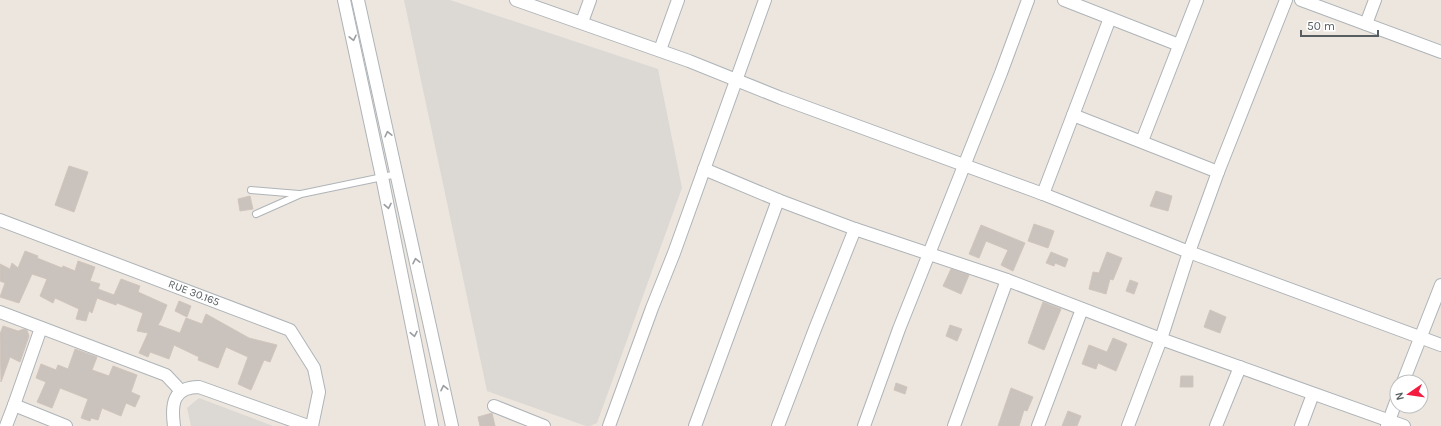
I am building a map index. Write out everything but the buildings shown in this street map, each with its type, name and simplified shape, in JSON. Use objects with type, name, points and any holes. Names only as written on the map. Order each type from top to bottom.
[{"type":"street","points":[[344,0],[382,177],[431,425]]},
{"type":"street","points":[[358,0],[452,426]]},
{"type":"street","points":[[516,0],[660,50],[736,81],[963,166],[1043,194],[1189,252],[1421,337],[1441,346]]},
{"type":"street","points":[[582,22],[590,0]]},
{"type":"street","points":[[660,50],[678,0]]},
{"type":"street","points":[[609,426],[652,308],[674,253],[765,0]]},
{"type":"street","points":[[864,426],[899,329],[1001,74],[1028,0]]},
{"type":"street","points":[[1064,0],[1179,45]]},
{"type":"street","points":[[1142,141],[1197,0]]},
{"type":"street","points":[[1128,426],[1161,339],[1189,252],[1218,172],[1286,0]]},
{"type":"street","points":[[1301,0],[1441,52]]},
{"type":"street","points":[[1366,24],[1375,0]]},
{"type":"street","points":[[1043,194],[1110,18]]},
{"type":"street","points":[[1073,115],[1218,172]]},
{"type":"street","points":[[704,169],[778,200],[855,229],[1007,280],[1388,423],[1404,426]]},
{"type":"street","points":[[695,426],[778,200]]},
{"type":"street","name":"RUE 30.165","points":[[0,220],[290,330],[314,368],[319,392],[312,426]]},
{"type":"street","points":[[778,426],[855,229]]},
{"type":"street","points":[[954,426],[1007,280]]},
{"type":"street","points":[[1407,374],[1441,285]]},
{"type":"street","points":[[1038,426],[1082,309]]},
{"type":"street","points":[[0,312],[166,375],[181,391]]},
{"type":"street","points":[[6,426],[41,328]]},
{"type":"street","points":[[1216,426],[1240,367]]},
{"type":"street","points":[[174,426],[174,404],[181,391],[189,387],[199,387],[308,426]]},
{"type":"street","points":[[1300,426],[1313,394]]},
{"type":"street","points":[[14,405],[66,426]]},
{"type":"street","points":[[494,406],[544,426]]},
{"type":"lane","points":[[256,214],[301,194],[397,174]]},
{"type":"lane","points":[[251,190],[301,194]]},
{"type":"shaded area","points":[[404,0],[450,0],[658,69],[682,188],[597,423],[586,426],[487,391]]},
{"type":"shaded area","points":[[199,398],[273,426],[191,426],[187,408]]}]
